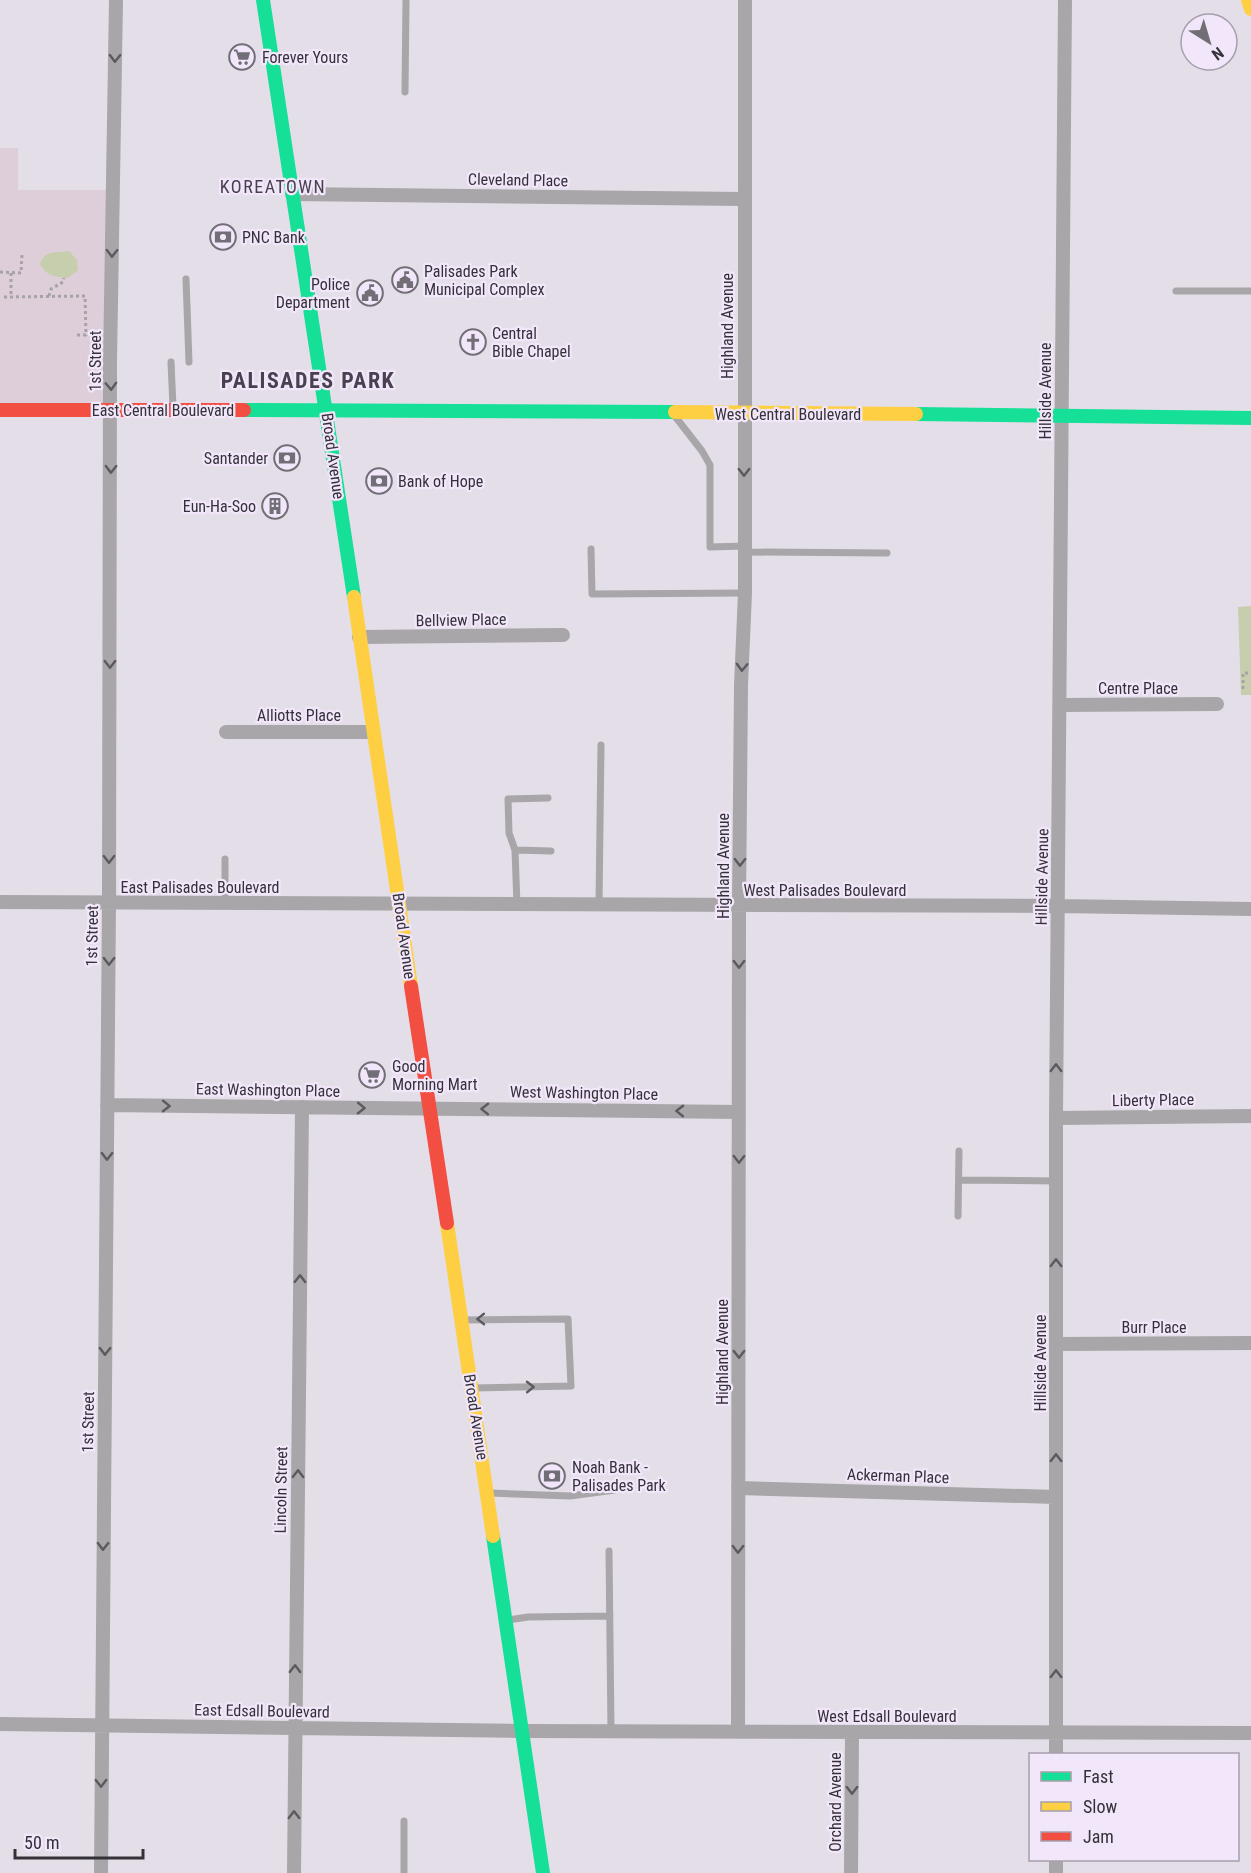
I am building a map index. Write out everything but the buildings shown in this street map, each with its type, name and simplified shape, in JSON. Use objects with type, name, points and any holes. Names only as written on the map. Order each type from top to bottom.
[{"type":"main road","name":"Broad Avenue","points":[[263,0],[543,1873]]},
{"type":"main road","points":[[1248,0],[1251,9]]},
{"type":"main road","name":"East Central Boulevard","points":[[0,410],[326,411]]},
{"type":"main road","name":"West Central Boulevard","points":[[326,411],[1251,418]]},
{"type":"street","name":"1st Street","points":[[101,1873],[112,411],[110,362],[116,0]]},
{"type":"street","name":"Highland Avenue","points":[[738,1732],[739,906],[741,685],[745,593],[745,0]]},
{"type":"street","name":"Hillside Avenue","points":[[1056,1753],[1056,1118],[1065,0]]},
{"type":"street","name":"Cleveland Place","points":[[292,194],[744,199]]},
{"type":"street","name":"Bellview Place","points":[[359,637],[563,635]]},
{"type":"street","name":"Centre Place","points":[[1060,705],[1217,704]]},
{"type":"street","name":"Alliotts Place","points":[[226,732],[373,732]]},
{"type":"street","name":"East Palisades Boulevard","points":[[0,902],[399,905]]},
{"type":"street","name":"West Palisades Boulevard","points":[[399,905],[1058,906],[1251,909]]},
{"type":"street","name":"East Washington Place","points":[[107,1105],[429,1108]]},
{"type":"street","name":"Lincoln Street","points":[[294,1873],[302,1107]]},
{"type":"street","name":"West Washington Place","points":[[429,1108],[739,1112]]},
{"type":"street","name":"Liberty Place","points":[[1056,1118],[1251,1116]]},
{"type":"street","name":"Burr Place","points":[[1056,1344],[1251,1343]]},
{"type":"street","name":"Ackerman Place","points":[[738,1488],[1056,1497]]},
{"type":"street","name":"East Edsall Boulevard","points":[[0,1724],[523,1731]]},
{"type":"street","name":"West Edsall Boulevard","points":[[523,1731],[1251,1733]]},
{"type":"street","name":"Orchard Avenue","points":[[851,1873],[852,1732]]},
{"type":"lane","points":[[405,92],[406,0]]},
{"type":"lane","points":[[186,279],[189,363]]},
{"type":"lane","points":[[1176,291],[1251,291]]},
{"type":"lane","points":[[171,362],[173,409]]},
{"type":"lane","points":[[673,413],[710,465],[710,547],[887,553]]},
{"type":"lane","points":[[591,549],[592,594],[745,593]]},
{"type":"lane","points":[[599,906],[601,745]]},
{"type":"lane","points":[[517,905],[515,850],[509,833],[508,799],[548,798]]},
{"type":"lane","points":[[515,850],[551,850]]},
{"type":"lane","points":[[225,859],[225,904]]},
{"type":"lane","points":[[958,1216],[959,1150]]},
{"type":"lane","points":[[959,1180],[1056,1181]]},
{"type":"lane","points":[[461,1320],[568,1318],[571,1386],[471,1388]]},
{"type":"lane","points":[[487,1493],[570,1496],[615,1490]]},
{"type":"lane","points":[[609,1551],[611,1731]]},
{"type":"lane","points":[[507,1621],[528,1617],[610,1616]]},
{"type":"lane","points":[[404,1821],[404,1873]]},
{"type":"path","points":[[0,272],[21,273],[22,255]]},
{"type":"path","points":[[10,273],[11,297]]},
{"type":"path","points":[[49,296],[51,289],[63,282],[64,278]]},
{"type":"path","points":[[4,297],[85,296],[86,335],[77,335]]},
{"type":"path","points":[[1243,689],[1243,673],[1251,673]]},
{"type":"shaded area","points":[[0,148],[18,148],[18,190],[113,190],[112,411],[0,410]]},
{"type":"green space","points":[[69,251],[77,260],[78,270],[68,278],[51,275],[40,264],[44,256],[48,254]]},
{"type":"green space","points":[[1251,606],[1251,695],[1241,695],[1238,607]]},
{"type":"traffic: fast","points":[[263,0],[354,597]]},
{"type":"traffic: fast","points":[[244,410],[675,412]]},
{"type":"traffic: fast","points":[[916,414],[1251,418]]},
{"type":"traffic: fast","points":[[493,1536],[543,1873]]},
{"type":"traffic: slow","points":[[1248,0],[1251,9]]},
{"type":"traffic: slow","points":[[675,412],[916,414]]},
{"type":"traffic: slow","points":[[354,597],[411,986]]},
{"type":"traffic: slow","points":[[447,1223],[493,1536]]},
{"type":"traffic: jam","points":[[0,410],[244,410]]},
{"type":"traffic: jam","points":[[411,986],[447,1223]]},
{"type":"place","name":"Forever Yours","points":[[242,57]]},
{"type":"place","name":"PNC Bank","points":[[223,237]]},
{"type":"place","name":"Palisades Park Municipal Complex","points":[[405,280]]},
{"type":"place","name":"Police Department","points":[[370,293]]},
{"type":"place","name":"Central Bible Chapel","points":[[473,342]]},
{"type":"place","name":"Santander","points":[[287,458]]},
{"type":"place","name":"Bank of Hope","points":[[379,481]]},
{"type":"place","name":"Eun-Ha-Soo","points":[[275,506]]},
{"type":"place","name":"Good Morning Mart","points":[[372,1075]]},
{"type":"place","name":"Noah Bank - Palisades Park","points":[[552,1476]]},
{"type":"district","name":"KOREATOWN","points":[[273,186]]},
{"type":"district","name":"PALISADES PARK","points":[[308,380]]}]
